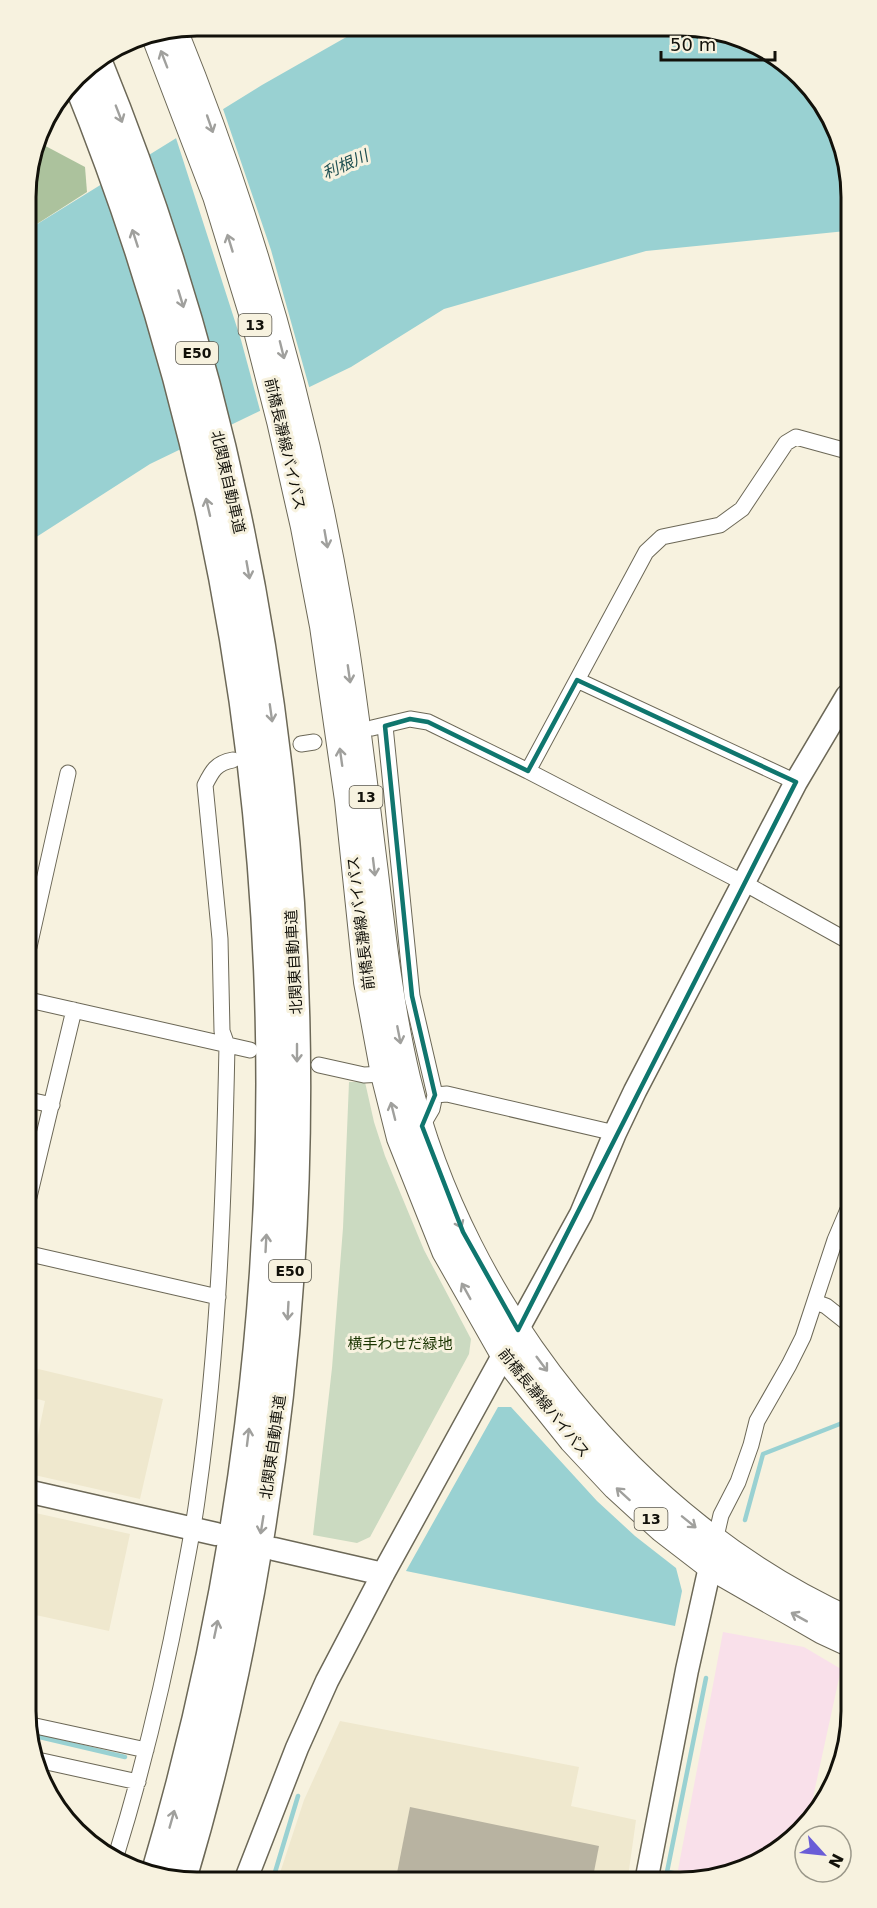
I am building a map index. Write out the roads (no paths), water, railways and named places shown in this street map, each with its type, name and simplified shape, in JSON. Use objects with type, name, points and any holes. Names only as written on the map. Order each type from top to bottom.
[{"type":"highway","name":"北関東自動車道","points":[[100,68],[154,212],[194,342],[242,541],[251,661],[270,1020],[271,1127],[262,1319],[242,1483],[228,1573],[193,1740],[157,1867]]},
{"type":"highway","name":"北関東自動車道","points":[[80,87],[135,237],[195,449],[216,545],[251,661],[282,797],[294,955],[297,1128],[288,1322],[268,1485],[237,1667],[211,1778],[184,1872]]},
{"type":"main road","name":"前橋長瀞線バイパス","points":[[177,37],[197,87],[273,316],[321,514],[367,982],[384,1074],[400,1138],[445,1251],[500,1348],[572,1440],[616,1487],[662,1529],[710,1566],[841,1639]]},
{"type":"main road","name":"前橋長瀞線バイパス","points":[[157,41],[216,196],[255,323],[299,506],[332,621],[366,802],[388,978],[408,1080],[443,1187],[484,1272],[514,1323],[561,1389],[622,1462],[715,1541],[777,1581],[841,1617]]},
{"type":"street","points":[[528,771],[646,552],[662,537],[720,525],[741,509],[786,443],[796,438],[841,449]]},
{"type":"street","points":[[577,680],[796,782]]},
{"type":"street","points":[[247,1872],[262,1816],[296,1723],[320,1666],[376,1572],[514,1323],[581,1187],[615,1133],[796,782],[841,708]]},
{"type":"street","points":[[422,1126],[432,1109],[435,1095],[412,996],[378,727],[410,720],[428,722],[744,883],[841,936]]},
{"type":"street","points":[[118,1851],[162,1689],[199,1491],[211,1384],[225,1161],[227,1045],[222,1031],[220,939],[205,786],[213,769],[221,762],[233,760]]},
{"type":"street","points":[[36,917],[69,773]]},
{"type":"street","points":[[36,1002],[250,1050]]},
{"type":"street","points":[[36,1169],[74,1010]]},
{"type":"street","points":[[319,1065],[364,1075],[384,1074]]},
{"type":"street","points":[[435,1095],[447,1094],[615,1133]]},
{"type":"street","points":[[36,1102],[52,1105]]},
{"type":"street","points":[[648,1872],[687,1670],[722,1515],[738,1482],[757,1420],[803,1337],[841,1226]]},
{"type":"street","points":[[36,1255],[218,1297]]},
{"type":"street","points":[[815,1302],[826,1306],[841,1318]]},
{"type":"street","points":[[36,1493],[216,1534]]},
{"type":"street","points":[[274,1549],[376,1572]]},
{"type":"street","points":[[37,1726],[146,1750]]},
{"type":"street","points":[[44,1761],[138,1782]]},
{"type":"water","name":"利根川","points":[[348,36],[680,36],[711,39],[742,48],[778,69],[808,99],[829,135],[836,155],[840,176],[841,232],[646,251],[444,309],[351,367],[150,464],[36,537],[36,225],[262,85]]},
{"type":"water","points":[[498,1407],[511,1407],[597,1501],[635,1536],[676,1568],[682,1591],[675,1626],[406,1571]]},
{"type":"waterway","points":[[745,1520],[763,1454],[841,1424]]},
{"type":"waterway","points":[[667,1872],[706,1678]]},
{"type":"waterway","points":[[38,1737],[125,1757]]},
{"type":"waterway","points":[[275,1872],[298,1796]]},
{"type":"park label","name":"横手わせだ緑地","points":[[400,1344]]}]
